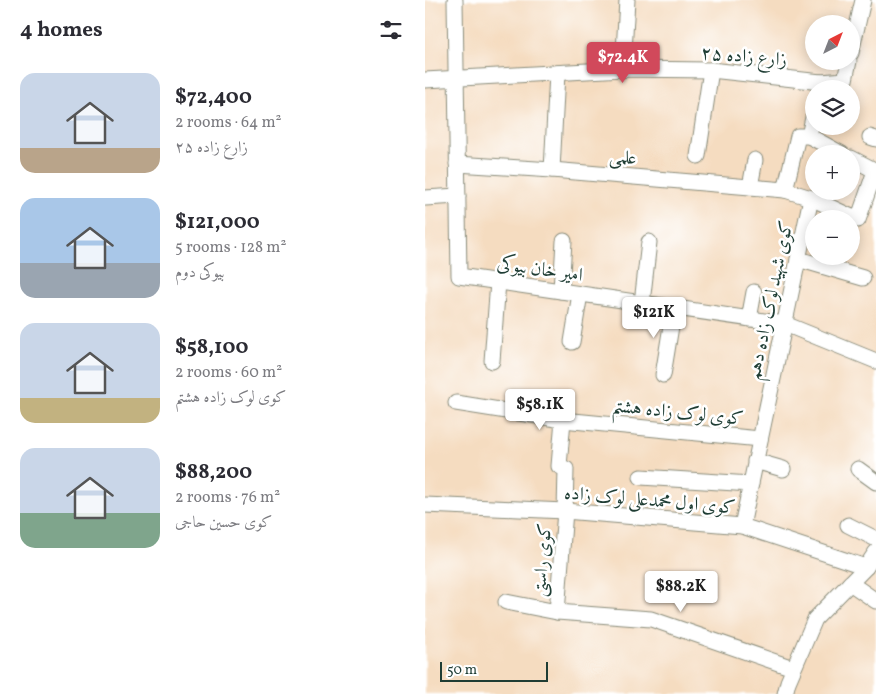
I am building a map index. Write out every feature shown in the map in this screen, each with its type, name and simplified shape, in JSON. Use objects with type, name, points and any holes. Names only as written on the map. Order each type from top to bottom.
[{"type":"street","points":[[425,198],[458,196],[455,0]]},
{"type":"street","points":[[623,70],[627,0]]},
{"type":"street","points":[[860,15],[863,0]]},
{"type":"street","name":"زارع زاده ۲۵","points":[[425,80],[623,70],[711,70],[805,83]]},
{"type":"street","points":[[698,156],[711,70]]},
{"type":"street","points":[[552,170],[557,73]]},
{"type":"street","points":[[805,196],[785,190],[798,136],[809,136],[826,145]]},
{"type":"street","points":[[750,187],[755,160]]},
{"type":"street","points":[[815,200],[858,220],[876,171],[860,163]]},
{"type":"street","name":"علمی","points":[[457,164],[552,170],[785,190]]},
{"type":"street","name":"امیر خان بیوکی","points":[[458,196],[459,276],[785,324],[876,362]]},
{"type":"street","name":"کوی شهید لوک زاده دهم","points":[[742,526],[811,200]]},
{"type":"street","points":[[561,291],[564,241]]},
{"type":"street","points":[[642,303],[649,242]]},
{"type":"street","points":[[798,259],[863,278]]},
{"type":"street","points":[[492,361],[498,282]]},
{"type":"street","points":[[749,319],[754,292]]},
{"type":"street","points":[[572,342],[580,294]]},
{"type":"street","points":[[663,376],[674,308]]},
{"type":"street","name":"کوی لوک زاده هشتم","points":[[456,403],[563,420],[760,439]]},
{"type":"street","points":[[563,420],[559,466],[567,469],[565,511]]},
{"type":"street","points":[[755,461],[783,469]]},
{"type":"street","points":[[858,469],[876,482]]},
{"type":"street","points":[[641,477],[751,484]]},
{"type":"street","name":"کوی اول محمدعلی لوک زاده","points":[[425,505],[565,511],[742,526],[866,567]]},
{"type":"street","name":"کوی راستی","points":[[557,612],[565,511]]},
{"type":"street","points":[[848,525],[876,539]]},
{"type":"street","points":[[785,694],[793,668],[815,619],[866,567],[876,552]]},
{"type":"street","points":[[850,583],[876,601]]},
{"type":"street","points":[[507,602],[557,612],[651,619],[793,668]]}]
